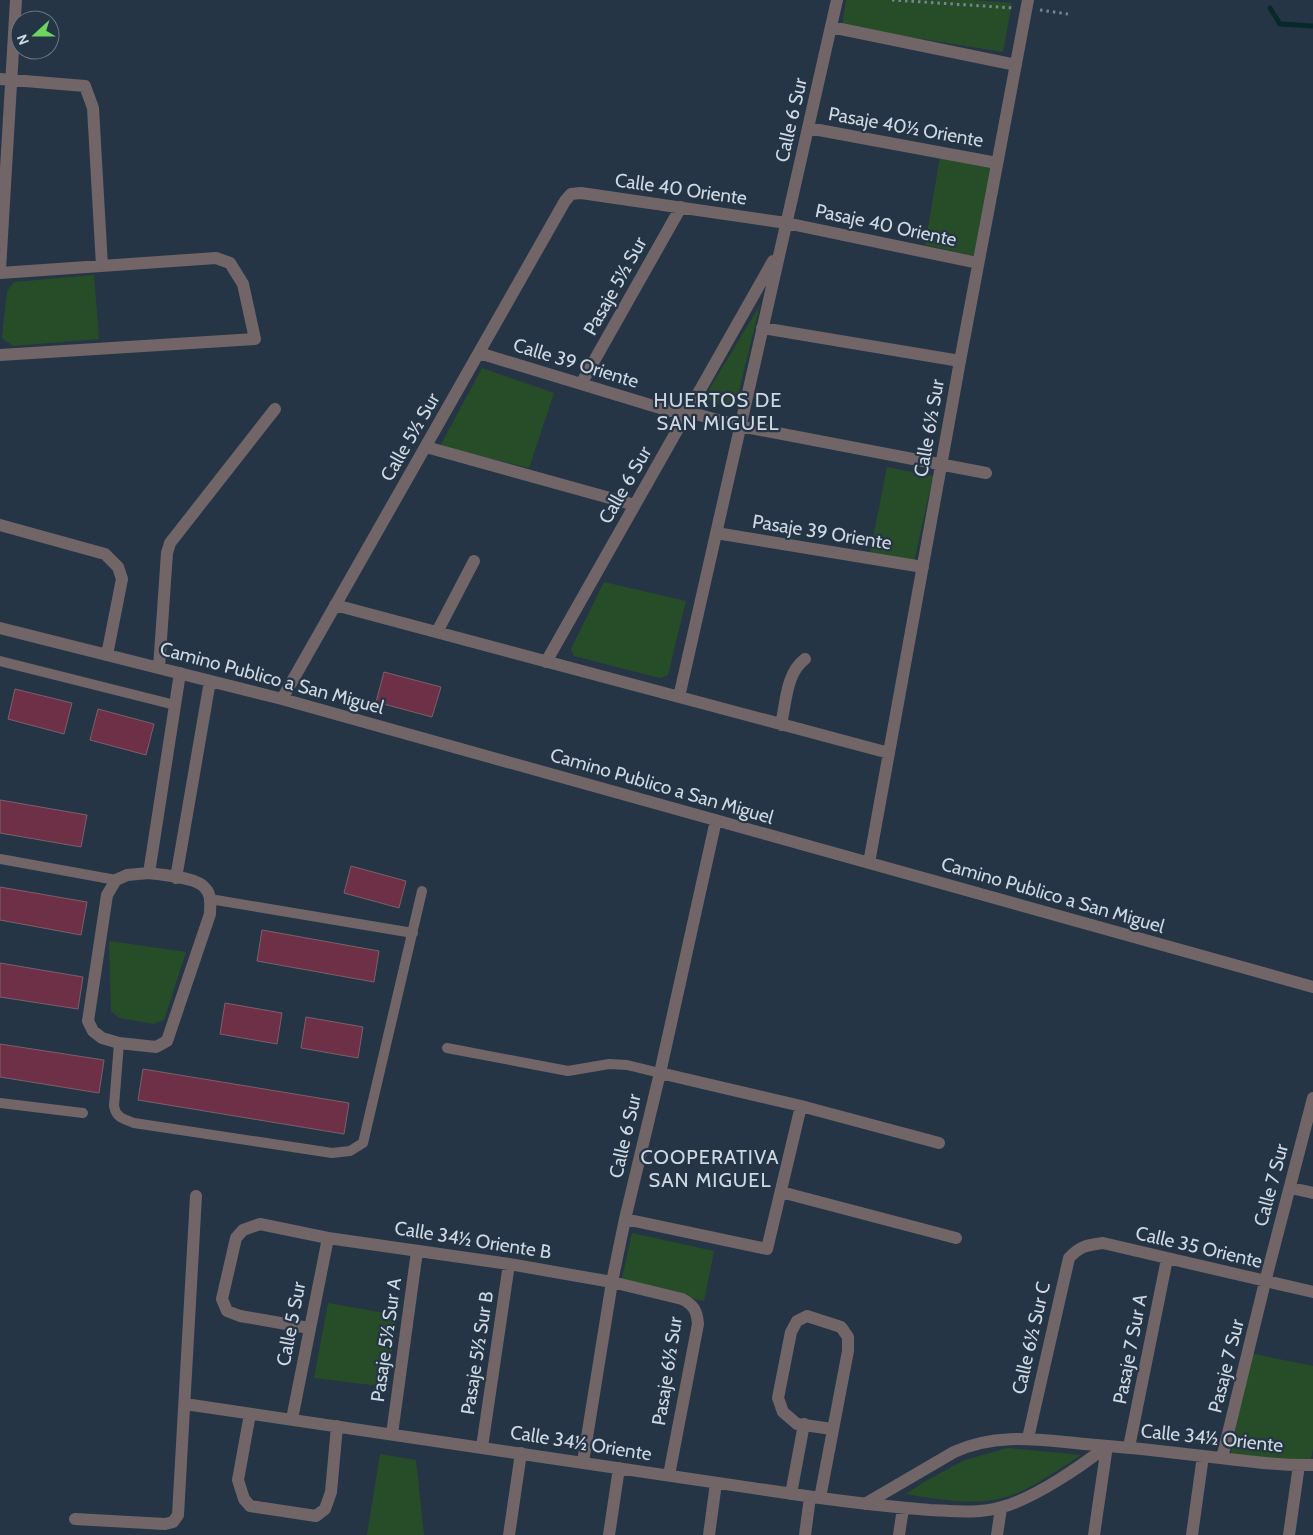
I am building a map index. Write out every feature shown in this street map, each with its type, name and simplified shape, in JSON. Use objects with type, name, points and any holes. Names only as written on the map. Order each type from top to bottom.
[{"type":"street","points":[[0,355],[255,339],[243,284],[230,263],[216,258],[0,271],[6,79],[16,0]]},
{"type":"street","name":"Calle 6 Sur","points":[[679,697],[837,0]]},
{"type":"street","name":"Calle 6½ Sur","points":[[869,863],[1027,4]]},
{"type":"street","points":[[831,28],[1016,65]]},
{"type":"street","points":[[6,79],[85,86],[93,108],[102,266]]},
{"type":"street","name":"Pasaje 40½ Oriente","points":[[808,128],[997,163]]},
{"type":"street","name":"Calle 40 Oriente","points":[[571,194],[581,192],[786,223]]},
{"type":"street","name":"Calle 5½ Sur","points":[[282,699],[565,200],[571,194]]},
{"type":"street","name":"Pasaje 5½ Sur","points":[[581,384],[681,207]]},
{"type":"street","name":"Pasaje 40 Oriente","points":[[786,223],[978,263]]},
{"type":"street","name":"Calle 6 Sur","points":[[546,662],[780,248]]},
{"type":"street","points":[[762,328],[960,361]]},
{"type":"street","name":"Calle 39 Oriente","points":[[479,353],[670,411],[688,412],[740,426],[986,473]]},
{"type":"street","points":[[159,668],[166,553],[170,543],[275,409]]},
{"type":"street","points":[[426,447],[635,505]]},
{"type":"street","points":[[0,525],[105,554],[118,567],[122,579],[107,655]]},
{"type":"street","name":"Pasaje 39 Oriente","points":[[716,533],[922,567]]},
{"type":"street","points":[[437,632],[474,561]]},
{"type":"street","points":[[335,605],[889,754]]},
{"type":"street","name":"Camino Publico a San Miguel","points":[[0,628],[282,699],[1313,987]]},
{"type":"street","points":[[781,725],[791,678],[796,667],[805,659]]},
{"type":"street","points":[[148,873],[180,673]]},
{"type":"street","points":[[176,878],[210,681]]},
{"type":"street","name":"Calle 6 Sur","points":[[583,1462],[612,1282],[625,1219],[660,1073],[716,820]]},
{"type":"street","points":[[148,873],[176,878],[192,880],[205,887],[210,899],[210,914],[167,1041],[156,1047],[119,1043],[102,1038],[93,1031],[88,1021],[106,895],[116,880],[128,875],[148,873]]},
{"type":"street","points":[[660,1073],[801,1106],[939,1143]]},
{"type":"street","name":"Calle 7 Sur","points":[[1265,1282],[1313,1098]]},
{"type":"street","points":[[625,1219],[767,1249],[801,1106]]},
{"type":"street","points":[[1291,1188],[1313,1193]]},
{"type":"street","points":[[781,1192],[956,1238]]},
{"type":"street","points":[[75,1519],[165,1524],[174,1522],[178,1515],[196,1196]]},
{"type":"street","name":"Calle 34½ Oriente B","points":[[309,1328],[240,1316],[227,1311],[222,1299],[236,1238],[243,1230],[260,1224],[328,1238],[509,1264],[612,1282],[682,1299],[691,1303]]},
{"type":"street","name":"Calle 5 Sur","points":[[292,1419],[328,1238]]},
{"type":"street","name":"Calle 35 Oriente","points":[[1077,1249],[1103,1243],[1313,1292]]},
{"type":"street","name":"Calle 6½ Sur C","points":[[1028,1438],[1069,1258],[1077,1249]]},
{"type":"street","name":"Pasaje 5½ Sur A","points":[[392,1434],[417,1250]]},
{"type":"street","name":"Pasaje 7 Sur A","points":[[1129,1448],[1168,1259]]},
{"type":"street","name":"Pasaje 5½ Sur B","points":[[482,1447],[509,1264]]},
{"type":"street","name":"Pasaje 7 Sur","points":[[1222,1458],[1265,1282]]},
{"type":"street","name":"Pasaje 6½ Sur","points":[[669,1475],[698,1324],[697,1312],[691,1303]]},
{"type":"street","points":[[805,1535],[832,1429],[848,1351],[848,1337],[841,1327],[808,1316],[797,1321],[791,1332],[778,1398],[783,1412],[797,1424],[832,1429]]},
{"type":"street","name":"Calle 34½ Oriente","points":[[185,1404],[791,1494],[903,1508],[966,1512],[1001,1508],[1033,1494],[1107,1446]]},
{"type":"street","points":[[250,1414],[238,1480],[244,1499],[250,1506],[316,1516],[324,1509],[331,1492],[337,1426]]},
{"type":"street","points":[[791,1494],[804,1424]]},
{"type":"street","name":"Calle 34½ Oriente","points":[[865,1504],[966,1446],[993,1439],[1028,1438],[1284,1466],[1313,1465]]},
{"type":"street","points":[[1094,1535],[1107,1446]]},
{"type":"street","points":[[509,1535],[521,1453]]},
{"type":"street","points":[[1192,1535],[1203,1456]]},
{"type":"street","points":[[1289,1535],[1299,1465]]},
{"type":"street","points":[[609,1535],[619,1468]]},
{"type":"street","points":[[709,1535],[716,1482]]},
{"type":"street","points":[[899,1535],[903,1508]]},
{"type":"street","points":[[997,1535],[1001,1508]]},
{"type":"lane","points":[[0,661],[175,706]]},
{"type":"lane","points":[[0,859],[116,880]]},
{"type":"lane","points":[[119,1043],[114,1106],[115,1113],[120,1118],[134,1123],[332,1153],[350,1151],[363,1143],[422,891]]},
{"type":"lane","points":[[210,899],[412,933]]},
{"type":"lane","points":[[447,1048],[568,1071],[609,1064],[627,1065],[660,1073]]},
{"type":"lane","points":[[0,1103],[83,1114]]},
{"type":"path","points":[[892,0],[1027,4],[1068,14]]},
{"type":"green space","points":[[846,0],[973,0],[1012,3],[1003,52],[842,26]]},
{"type":"green space","points":[[940,157],[992,166],[975,256],[925,245]]},
{"type":"green space","points":[[94,275],[99,339],[13,346],[2,338],[7,291],[14,282]]},
{"type":"green space","points":[[760,305],[737,399],[728,407],[709,400],[707,393]]},
{"type":"green space","points":[[482,368],[554,393],[529,468],[440,446]]},
{"type":"green space","points":[[887,467],[933,476],[914,562],[870,553]]},
{"type":"green space","points":[[604,582],[686,601],[668,675],[660,678],[574,656],[571,649]]},
{"type":"green space","points":[[109,941],[186,952],[164,1020],[154,1024],[119,1018],[111,1011]]},
{"type":"green space","points":[[632,1233],[714,1251],[704,1301],[621,1283]]},
{"type":"green space","points":[[328,1303],[396,1315],[388,1387],[314,1378]]},
{"type":"green space","points":[[1250,1353],[1313,1366],[1313,1449],[1310,1463],[1230,1458]]},
{"type":"green space","points":[[1008,1448],[1081,1455],[1033,1485],[1004,1498],[962,1501],[906,1494],[965,1460]]},
{"type":"green space","points":[[380,1454],[416,1460],[424,1535],[367,1535]]},
{"type":"building","points":[[384,672],[441,687],[432,717],[376,702]]},
{"type":"building","points":[[15,689],[72,703],[64,734],[8,719]]},
{"type":"building","points":[[98,709],[154,724],[146,755],[90,740]]},
{"type":"building","points":[[0,800],[87,815],[81,847],[0,833]]},
{"type":"building","points":[[351,866],[406,881],[399,908],[344,893]]},
{"type":"building","points":[[0,887],[87,902],[81,935],[0,920]]},
{"type":"building","points":[[262,930],[379,951],[374,982],[257,961]]},
{"type":"building","points":[[0,963],[83,977],[78,1009],[0,997]]},
{"type":"building","points":[[225,1003],[282,1013],[277,1044],[220,1034]]},
{"type":"building","points":[[306,1017],[363,1027],[358,1058],[301,1048]]},
{"type":"building","points":[[0,1044],[104,1060],[99,1093],[0,1077]]},
{"type":"building","points":[[143,1069],[349,1103],[344,1134],[138,1100]]},
{"type":"waterway","points":[[1270,8],[1280,24],[1313,26]]},
{"type":"district","name":"HUERTOS DE SAN MIGUEL","points":[[718,412]]},
{"type":"district","name":"COOPERATIVA SAN MIGUEL","points":[[710,1168]]}]
